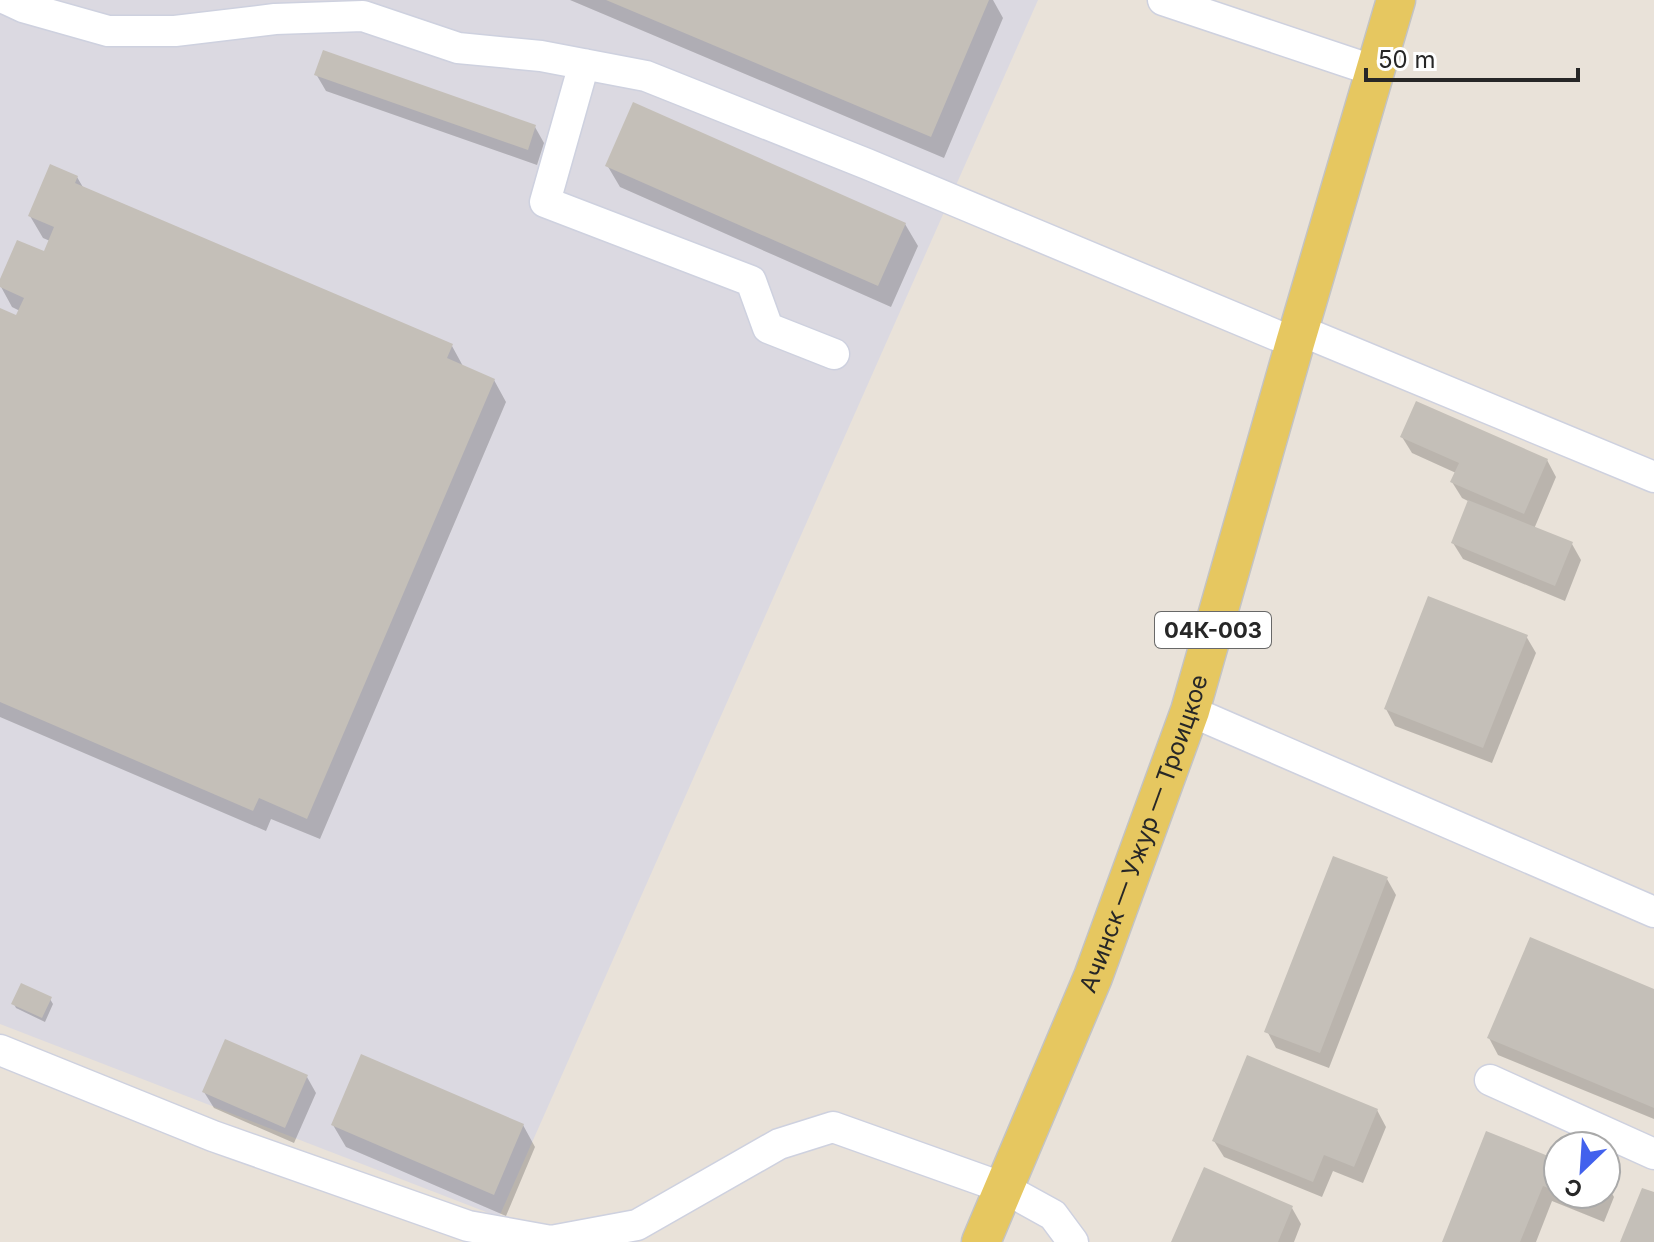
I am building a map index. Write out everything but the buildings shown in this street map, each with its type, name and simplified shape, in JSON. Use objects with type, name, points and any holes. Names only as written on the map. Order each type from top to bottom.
[{"type":"main road","name":"Ачинск — Ужур — Троицкое","points":[[981,1242],[1093,977],[1190,711],[1396,0]]},
{"type":"street","points":[[8,0],[108,31],[175,31],[275,19],[363,16],[458,48],[541,56],[646,76],[1654,477]]},
{"type":"street","points":[[1163,0],[1375,71]]},
{"type":"street","points":[[584,64],[545,202],[751,281],[768,328],[834,354]]},
{"type":"street","points":[[1190,711],[1654,912]]},
{"type":"street","points":[[0,1050],[213,1136],[468,1226],[551,1241],[637,1225],[779,1144],[833,1127],[1004,1188],[1053,1215],[1073,1242]]},
{"type":"street","points":[[1490,1080],[1654,1154]]},
{"type":"shaded area","points":[[0,0],[1038,0],[499,1217],[0,1024]]}]
